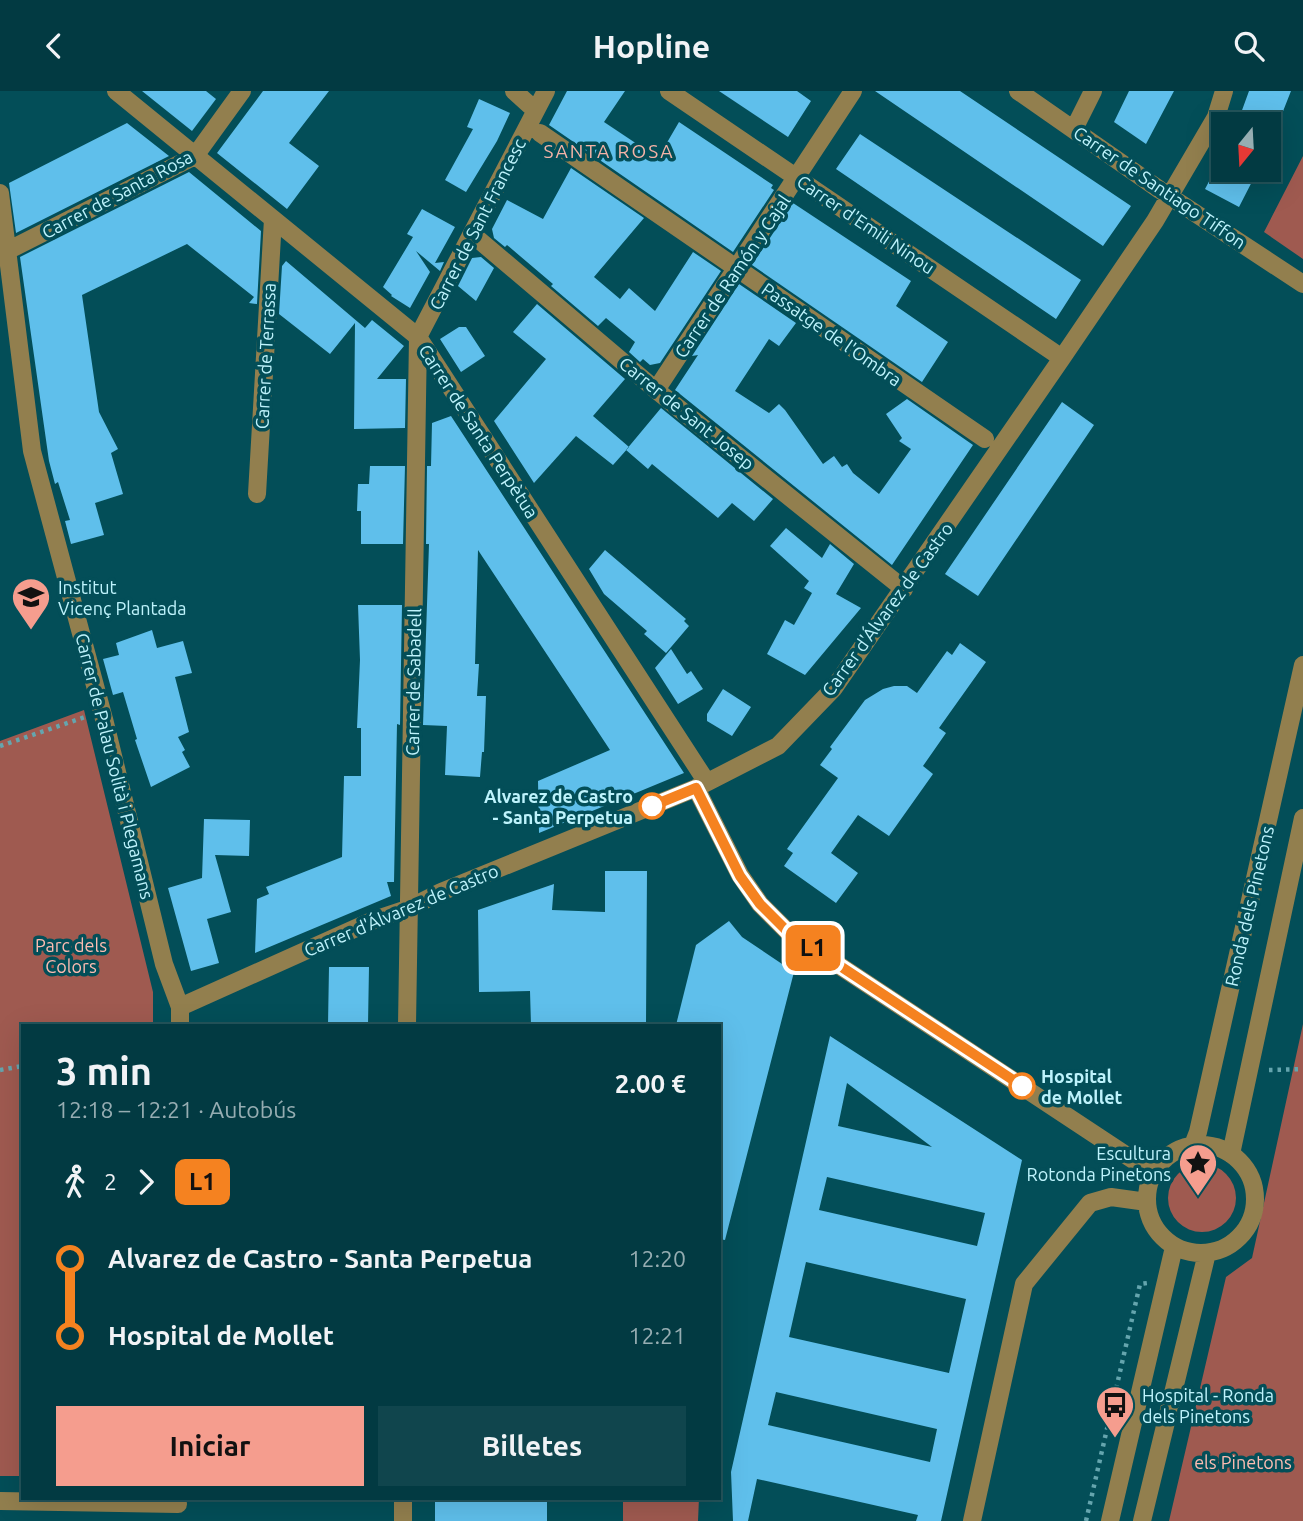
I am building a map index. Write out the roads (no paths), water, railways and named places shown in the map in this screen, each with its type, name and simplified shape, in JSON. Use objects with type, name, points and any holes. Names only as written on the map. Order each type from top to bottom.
[{"type":"street","name":"Carrer de Santa Perpètua","points":[[116,91],[418,337],[701,784],[740,876],[760,904],[787,931],[1153,1173]]},
{"type":"street","name":"Carrer de Santa Rosa","points":[[7,251],[195,156],[243,91]]},
{"type":"street","points":[[514,91],[535,110]]},
{"type":"street","name":"Carrer de Sant Francesc","points":[[418,337],[546,91]]},
{"type":"street","name":"Carrer d'Emili Ninou","points":[[669,91],[1062,358]]},
{"type":"street","name":"Carrer de Ramón y Cajal","points":[[656,390],[853,91]]},
{"type":"street","name":"Carrer de Santiago Tiffon","points":[[1018,91],[1169,196],[1303,283]]},
{"type":"street","points":[[1074,129],[1093,91]]},
{"type":"street","name":"Carrer d'Álvarez de Castro","points":[[180,1016],[374,920],[407,909],[441,892],[701,784],[778,746],[834,688],[1062,358],[1155,221],[1216,117],[1224,91]]},
{"type":"street","name":"Passatge de l'Ombra","points":[[540,133],[985,439]]},
{"type":"street","name":"Carrer de Palau Solità i Plegamans","points":[[0,193],[32,450],[104,719],[164,964],[180,1016]]},
{"type":"street","name":"Carrer de Terrassa","points":[[257,494],[273,219]]},
{"type":"street","name":"Carrer de Sant Josep","points":[[472,235],[656,390],[904,589]]},
{"type":"street","name":"Carrer de Sabadell","points":[[407,1024],[418,337]]},
{"type":"street","name":"Ronda dels Pinetons","points":[[1193,1145],[1201,1123],[1303,666]]},
{"type":"street","name":"Ronda dels Pinetons","points":[[1231,1154],[1255,1030],[1303,818]]},
{"type":"street","points":[[1193,1145],[1212,1146],[1231,1154],[1249,1174],[1255,1197],[1254,1212],[1247,1227],[1230,1245],[1207,1253],[1192,1253],[1174,1247],[1163,1238],[1149,1216],[1146,1196],[1153,1173],[1163,1159],[1193,1145]]},
{"type":"street","points":[[972,1521],[1024,1284],[1090,1203],[1111,1196],[1147,1202]]},
{"type":"street","points":[[1110,1521],[1174,1247]]},
{"type":"street","points":[[1142,1521],[1207,1253]]},
{"type":"street","points":[[403,1500],[403,1521]]},
{"type":"street","points":[[0,1501],[178,1508]]},
{"type":"place","name":"Institut Vicenç Plantada","points":[[31,631]]},
{"type":"place","name":"Alvarez de Castro - Santa Perpetua","points":[[652,806]]},
{"type":"place","name":"Hospital de Mollet","points":[[1022,1086]]},
{"type":"place","name":"Escultura Rotonda Pinetons","points":[[1198,1197]]},
{"type":"place","name":"Hospital - Ronda dels Pinetons","points":[[1115,1439]]},
{"type":"district","name":"SANTA ROSA","points":[[609,151]]},
{"type":"park label","name":"Parc dels Colors","points":[[71,956]]},
{"type":"park label","name":"els Pinetons","points":[[1243,1462]]}]
